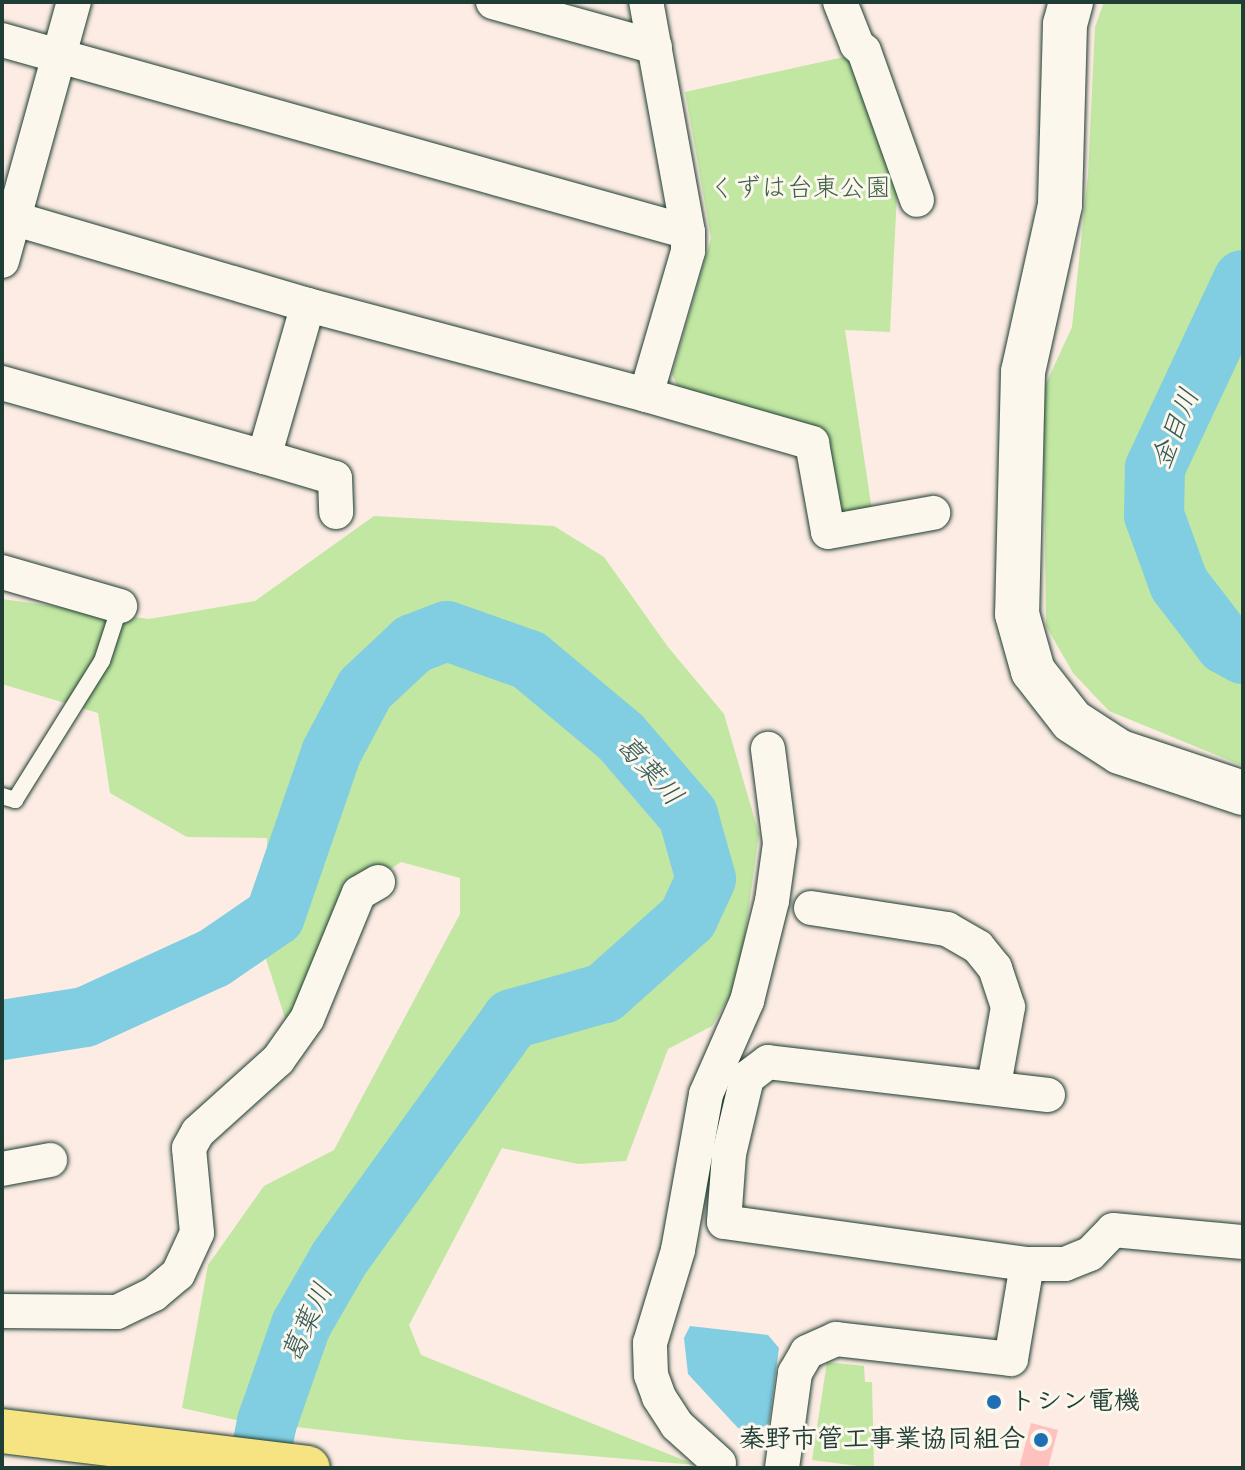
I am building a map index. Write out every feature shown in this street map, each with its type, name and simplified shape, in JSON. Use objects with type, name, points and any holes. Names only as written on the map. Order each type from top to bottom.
[{"type":"highway","points":[[2,1431],[308,1468]]},
{"type":"street","points":[[2,261],[8,217],[74,2]]},
{"type":"street","points":[[493,2],[655,47]]},
{"type":"street","points":[[646,2],[688,232],[688,251],[646,395]]},
{"type":"street","points":[[840,2],[857,45],[864,51],[917,200]]},
{"type":"street","points":[[1071,2],[1065,24],[1060,205],[1023,372],[1017,614],[1033,671],[1072,721],[1120,752],[1243,793]]},
{"type":"street","points":[[2,40],[688,232]]},
{"type":"street","points":[[8,217],[308,305],[646,395],[812,443],[828,532],[933,513]]},
{"type":"street","points":[[264,457],[308,305]]},
{"type":"street","points":[[2,383],[335,478],[336,512]]},
{"type":"street","points":[[2,572],[120,606]]},
{"type":"street","points":[[768,749],[780,843],[772,901],[747,1001],[706,1094],[724,1222],[1027,1264],[1065,1264],[1090,1254],[1113,1230],[1243,1242]]},
{"type":"street","points":[[2,1311],[117,1312],[154,1294],[178,1274],[197,1233],[189,1148],[198,1132],[278,1060],[307,1019],[359,893],[378,882]]},
{"type":"street","points":[[811,908],[947,929],[978,947],[995,968],[1008,1007],[994,1085]]},
{"type":"street","points":[[719,1463],[677,1425],[651,1375],[657,1311],[714,1152],[747,1078],[768,1062],[994,1085],[1048,1095]]},
{"type":"street","points":[[2,1169],[50,1160]]},
{"type":"street","points":[[782,1468],[795,1373],[807,1352],[836,1339],[1011,1359],[1027,1264]]},
{"type":"lane","points":[[2,796],[15,800],[102,661],[120,606]]},
{"type":"green space","points":[[1104,2],[1243,2],[1243,766],[1109,711],[1073,673],[1046,626],[1043,390],[1072,327],[1088,175],[1095,27]]},
{"type":"green space","name":"くずは台東公園","points":[[853,55],[898,174],[890,332],[845,330],[872,511],[846,516],[834,507],[822,431],[680,392],[672,374],[711,238],[685,92]]},
{"type":"green space","points":[[374,516],[554,526],[604,557],[668,647],[724,714],[759,834],[739,980],[712,1026],[668,1049],[626,1161],[578,1164],[502,1148],[409,1325],[421,1355],[696,1465],[407,1440],[236,1420],[182,1408],[208,1265],[264,1186],[334,1150],[460,914],[460,878],[401,862],[344,901],[288,1027],[266,959],[267,838],[187,837],[110,793],[98,713],[2,684],[2,599],[149,619],[255,601]]},
{"type":"green space","points":[[827,1362],[864,1366],[865,1382],[872,1382],[874,1468],[812,1460]]},
{"type":"water","points":[[690,1326],[768,1335],[779,1348],[769,1423],[758,1430],[738,1428],[688,1374],[684,1338]]},
{"type":"building","name":"秦野市管工事業協同組合","points":[[1031,1423],[1058,1430],[1048,1468],[1019,1468]]},
{"type":"waterway","name":"金目川","points":[[1243,280],[1155,468],[1154,515],[1179,584],[1225,644],[1243,654]]},
{"type":"waterway","name":"葛葉川","points":[[2,1030],[85,1017],[214,958],[275,916],[331,753],[365,689],[413,644],[447,631],[529,660],[621,737],[688,815],[706,879],[688,918],[604,993],[512,1019],[339,1259],[301,1325],[267,1422],[258,1468]]},
{"type":"place","name":"トシン電機","points":[[994,1402]]},
{"type":"place","name":"秦野市管工事業協同組合","points":[[1041,1440]]}]
